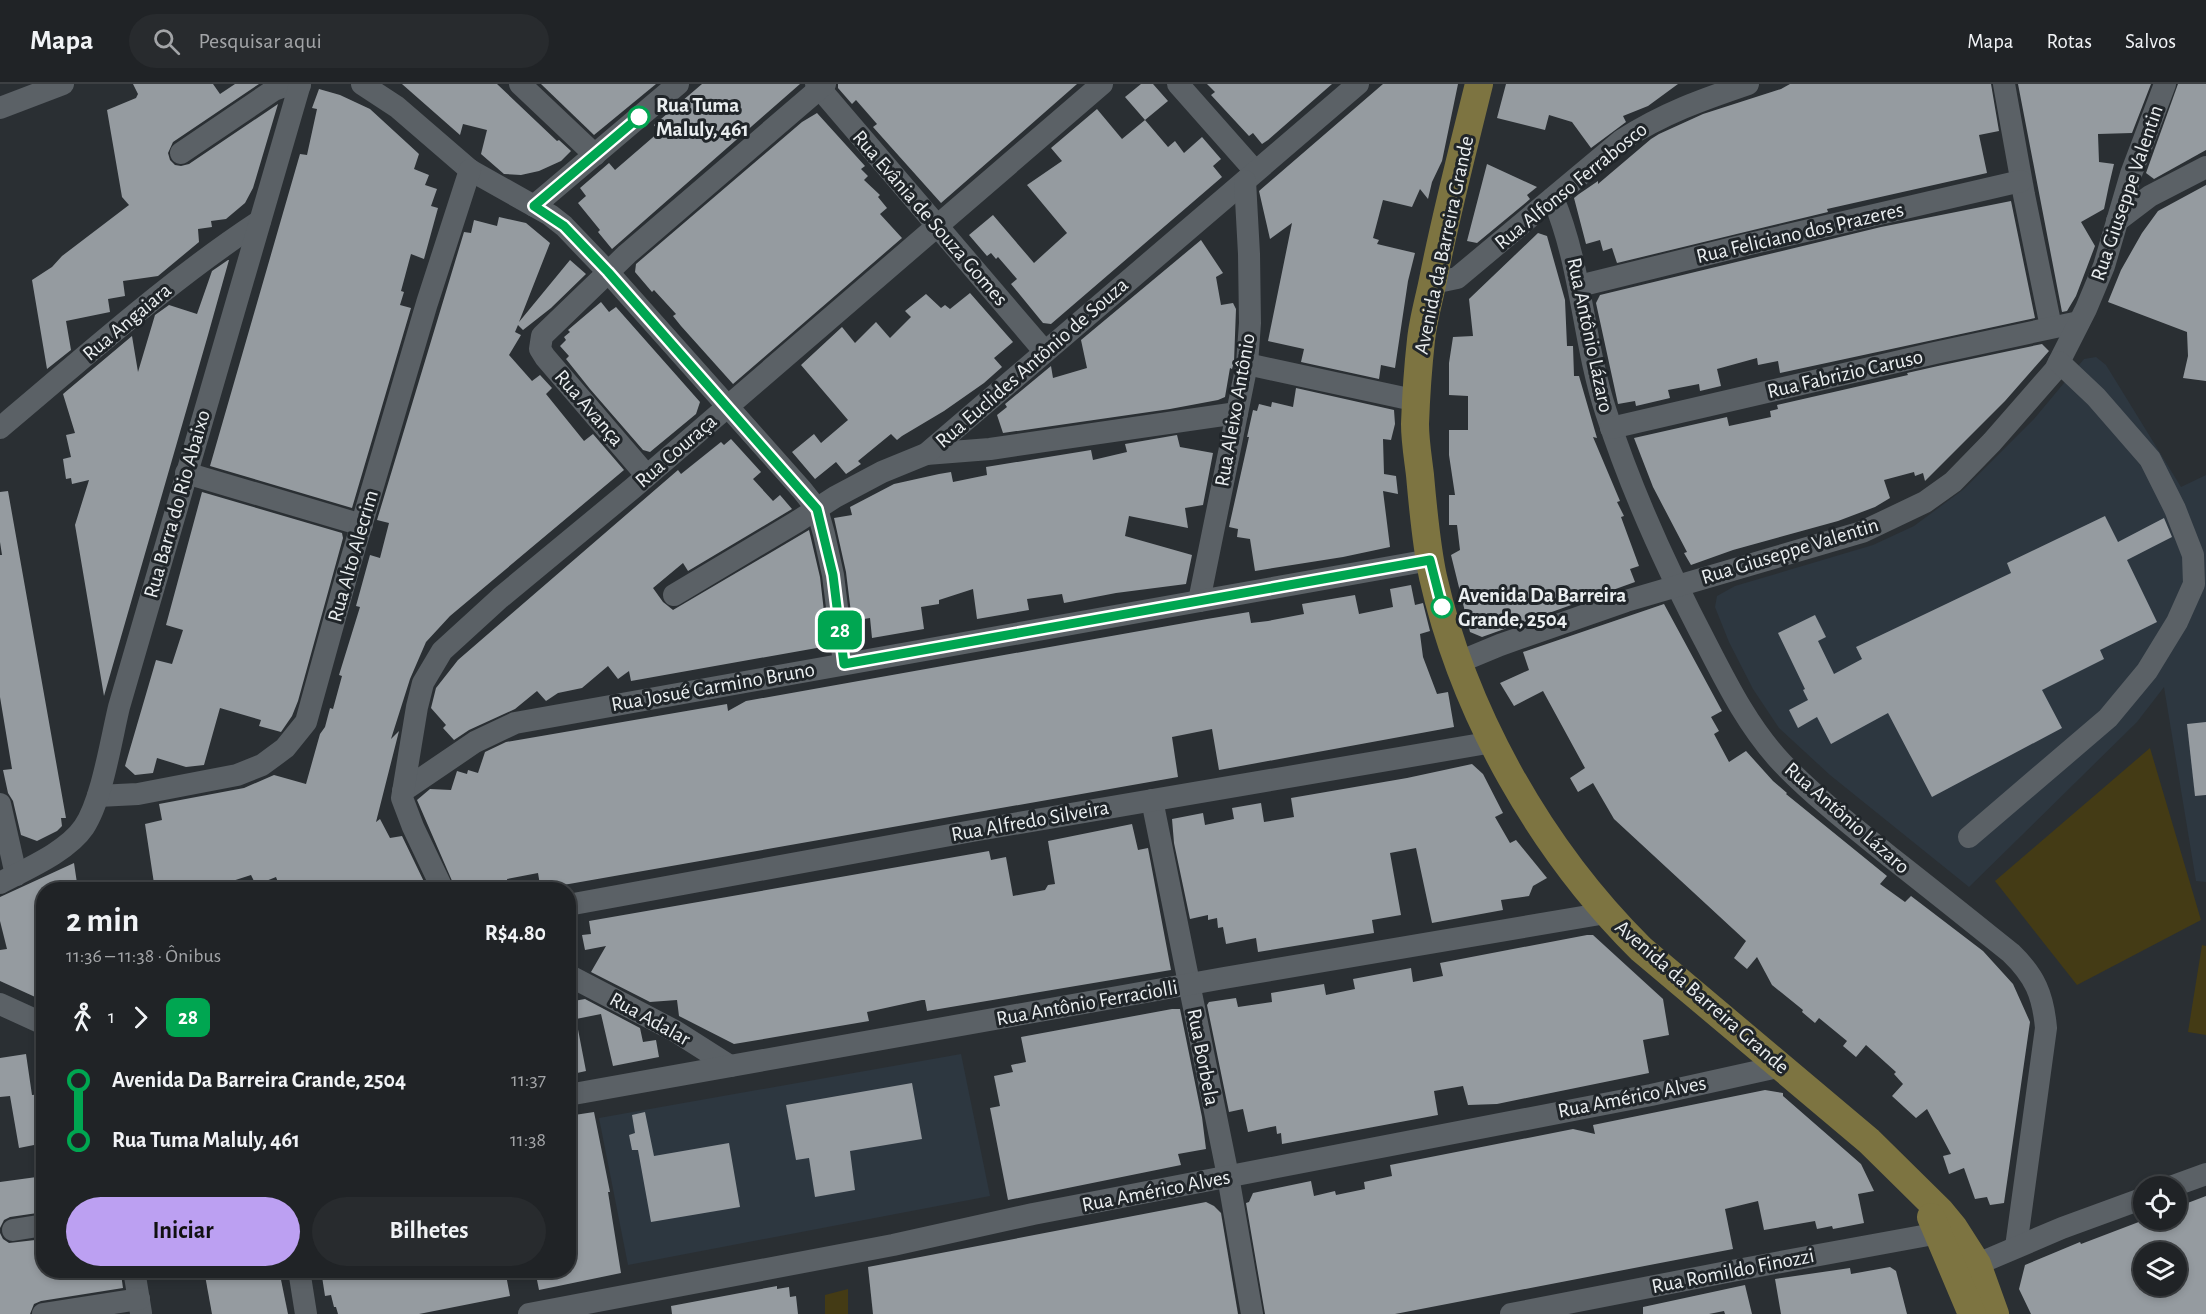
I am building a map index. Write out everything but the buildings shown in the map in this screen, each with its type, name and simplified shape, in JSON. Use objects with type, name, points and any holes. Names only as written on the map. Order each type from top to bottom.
[{"type":"main road","name":"Avenida da Barreira Grande","points":[[1479,84],[1421,338],[1415,424],[1433,577],[1448,632],[1473,702],[1492,742],[1528,805],[1565,861],[1606,913],[1641,949],[1869,1141],[1920,1191],[1947,1230],[1966,1269],[1995,1314]]},
{"type":"main road","name":"Avenida da Barreira Grande","points":[[1966,1269],[1972,1314]]},
{"type":"street","points":[[0,108],[63,84]]},
{"type":"street","points":[[362,84],[397,106],[470,171],[534,206],[564,226],[608,272],[817,509],[833,575],[844,664]]},
{"type":"street","points":[[520,84],[595,155]]},
{"type":"street","points":[[534,206],[678,84]]},
{"type":"street","name":"Rua Couraça","points":[[439,882],[405,808],[403,790],[423,683],[442,651],[500,598],[647,476],[1102,84]]},
{"type":"street","points":[[1178,84],[1250,176]]},
{"type":"street","name":"Rua Euclides Antônio de Souza","points":[[674,595],[882,472],[926,454],[1358,84]]},
{"type":"street","name":"Rua Alfonso Ferrabosco","points":[[1433,283],[1457,278],[1622,141],[1648,124],[1670,112],[1748,84]]},
{"type":"street","points":[[2004,84],[2051,327]]},
{"type":"street","name":"Rua Giuseppe Valentin","points":[[1459,662],[1532,634],[1677,586],[1862,532],[1925,502],[1953,482],[2033,396],[2059,362],[2104,266],[2131,174],[2165,84]]},
{"type":"street","points":[[181,153],[274,90],[300,85]]},
{"type":"street","name":"Rua Barra do Rio Abaixo","points":[[8,879],[70,842],[84,827],[98,796],[119,707],[300,85]]},
{"type":"street","points":[[608,272],[820,85]]},
{"type":"street","name":"Rua Evânia de Souza Gomes","points":[[820,85],[1045,352]]},
{"type":"street","points":[[2117,220],[2150,196],[2206,167]]},
{"type":"street","name":"Rua Alto Alecrim","points":[[98,796],[138,794],[237,776],[262,765],[285,748],[306,722],[427,303],[470,171]]},
{"type":"street","name":"Rua Aleixo Antônio","points":[[1199,601],[1247,364],[1250,300],[1250,176]]},
{"type":"street","name":"Rua Feliciano dos Prazeres","points":[[1579,286],[2021,181]]},
{"type":"street","name":"Rua Antônio Lázaro","points":[[1553,198],[1565,227],[1579,286],[1589,348],[1611,428],[1658,547],[1737,702],[1760,737],[1781,762],[1824,803],[2011,953],[2025,966],[2036,984],[2044,1007],[2046,1028],[2016,1247]]},
{"type":"street","name":"Rua Angaiara","points":[[0,428],[165,289],[212,253],[260,221]]},
{"type":"street","name":"Rua Avança","points":[[608,272],[542,336],[540,349],[647,476]]},
{"type":"street","name":"Rua Fabrizio Caruso","points":[[1611,428],[2079,322]]},
{"type":"street","points":[[1969,837],[2109,718],[2147,671],[2177,622],[2194,584],[2193,555],[2175,509],[2150,459],[2096,397],[2059,362]]},
{"type":"street","points":[[1247,364],[1418,401]]},
{"type":"street","points":[[926,454],[990,449],[1237,413]]},
{"type":"street","points":[[186,473],[362,525]]},
{"type":"street","name":"Rua Josué Carmino Bruno","points":[[403,790],[475,742],[515,723],[1430,560]]},
{"type":"street","name":"Rua Alfredo Silveira","points":[[576,904],[1152,800],[1492,742]]},
{"type":"street","name":"Rua Borbela","points":[[1152,800],[1228,1176],[1252,1314]]},
{"type":"street","points":[[0,804],[8,879]]},
{"type":"street","name":"Rua Antônio Ferraciolli","points":[[576,1094],[1188,984],[1606,913]]},
{"type":"street","name":"Rua Adalar","points":[[576,979],[675,1031],[730,1066]]},
{"type":"street","points":[[0,1004],[36,1020]]},
{"type":"street","name":"Rua Américo Alves","points":[[529,1314],[893,1245],[1033,1214],[1651,1095],[1782,1066]]},
{"type":"street","points":[[2187,1181],[2206,1174]]},
{"type":"street","points":[[1966,1269],[2016,1247],[2133,1202]]},
{"type":"street","points":[[13,1230],[36,1226]]},
{"type":"street","name":"Rua Romildo Finozzi","points":[[1511,1314],[1947,1230]]},
{"type":"street","points":[[43,1314],[140,1306],[135,1278]]},
{"type":"street","points":[[300,1278],[306,1314]]},
{"type":"shaded area","points":[[2096,357],[2106,365],[2181,487],[2206,475],[2206,882],[2196,881],[2164,687],[2137,722],[1969,887],[1830,775],[1779,728],[1753,689],[1729,642],[1715,607],[1717,596],[1735,586],[1873,545],[1914,526],[1964,489],[2034,419],[2084,359]]},
{"type":"shaded area","points":[[2150,748],[2201,920],[2077,985],[1995,881]]},
{"type":"shaded area","points":[[2202,945],[2206,946],[2206,1035],[2188,1032]]},
{"type":"shaded area","points":[[961,1054],[990,1196],[628,1265],[599,1118]]},
{"type":"shaded area","points":[[848,1289],[848,1314],[825,1314],[825,1295]]},
{"type":"bus line","name":"28","points":[[639,117],[534,206],[564,226],[608,272],[817,509],[833,575],[844,664],[1430,560],[1442,607]]},
{"type":"place","name":"Rua Tuma Maluly, 461","points":[[639,117]]},
{"type":"place","name":"Avenida Da Barreira Grande, 2504","points":[[1442,607]]}]
